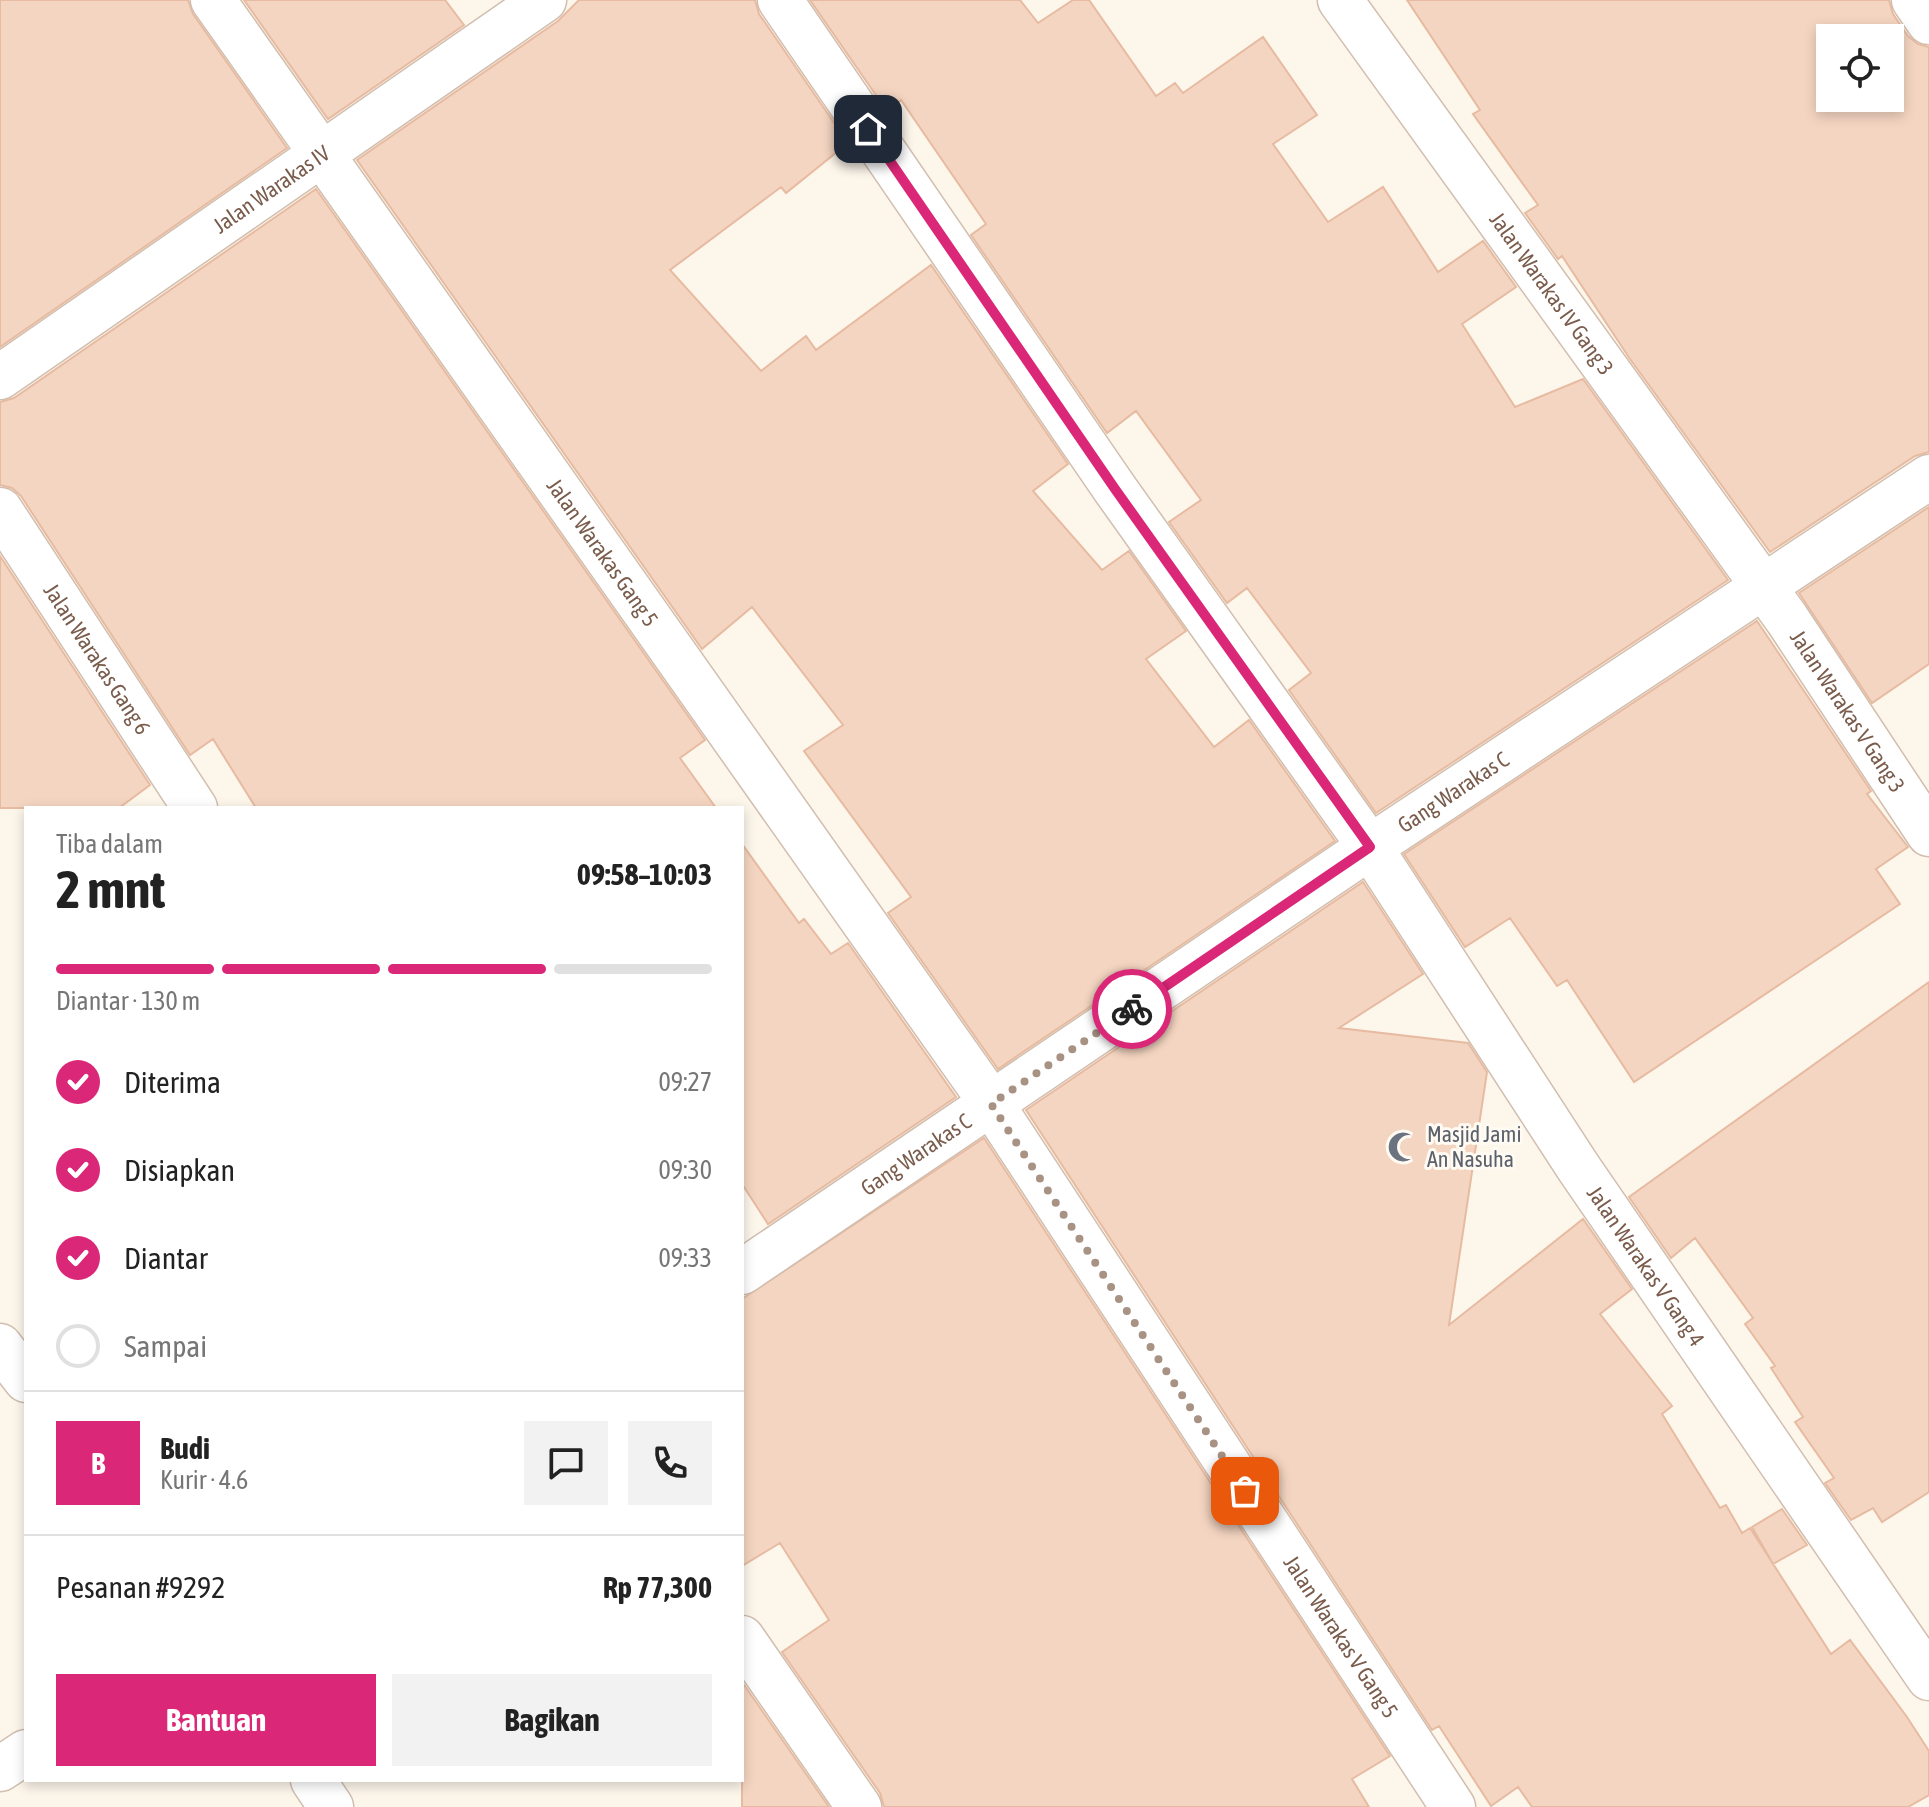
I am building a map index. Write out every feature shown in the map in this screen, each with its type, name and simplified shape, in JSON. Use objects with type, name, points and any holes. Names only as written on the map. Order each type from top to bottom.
[{"type":"street","name":"Jalan Warakas Gang 5","points":[[213,0],[991,1104]]},
{"type":"street","name":"Jalan Warakas IV","points":[[0,377],[544,0]]},
{"type":"street","name":"Jalan Warakas V Gang 4","points":[[780,0],[1115,489],[1370,847],[1578,1167],[1929,1678]]},
{"type":"street","name":"Jalan Warakas IV Gang 3","points":[[1340,0],[1764,588]]},
{"type":"street","points":[[1914,0],[1929,22]]},
{"type":"street","name":"Gang Warakas C","points":[[744,1271],[1370,847],[1929,477]]},
{"type":"street","name":"Jalan Warakas Gang 6","points":[[0,510],[194,806]]},
{"type":"street","name":"Jalan Warakas V Gang 3","points":[[1764,588],[1929,834]]},
{"type":"street","name":"Jalan Warakas V Gang 5","points":[[991,1104],[1453,1807]]},
{"type":"street","points":[[0,1346],[24,1377]]},
{"type":"street","points":[[744,1641],[859,1807]]},
{"type":"street","points":[[0,1769],[24,1753]]},
{"type":"street","points":[[314,1782],[331,1807]]},
{"type":"building","points":[[0,0],[188,0],[193,14],[287,148],[0,347]]},
{"type":"building","points":[[244,0],[445,0],[464,25],[328,119]]},
{"type":"building","points":[[579,0],[755,0],[759,14],[848,143],[786,193],[781,187],[670,270],[761,371],[806,336],[816,350],[931,265],[1068,464],[1033,491],[1102,570],[1129,551],[1186,631],[1146,659],[1214,747],[1249,720],[1335,841],[998,1069],[888,913],[911,897],[804,751],[843,725],[752,607],[702,649],[357,160],[558,21]]},
{"type":"building","points":[[810,0],[1020,0],[1038,23],[1073,0],[1089,0],[1156,96],[1175,83],[1183,93],[1263,37],[1317,115],[1273,144],[1328,222],[1383,187],[1438,272],[1483,241],[1516,287],[1462,324],[1515,407],[1583,379],[1728,580],[1376,813],[1289,690],[1311,673],[1247,588],[1227,603],[1169,522],[1201,500],[1136,411],[1107,433],[971,235],[986,224],[901,100],[887,111]]},
{"type":"building","points":[[1407,0],[1889,0],[1900,24],[1816,24],[1816,112],[1904,112],[1904,30],[1918,44],[1929,47],[1929,452],[1915,456],[1770,552],[1630,359],[1562,256],[1558,259],[1525,213],[1538,205],[1473,114],[1480,110]]},
{"type":"building","points":[[316,189],[705,740],[680,758],[715,806],[255,806],[213,739],[190,755],[21,496],[12,488],[0,485],[0,402],[14,398]]},
{"type":"building","points":[[1929,507],[1929,664],[1872,703],[1799,593]]},
{"type":"building","points":[[0,556],[150,785],[122,806],[0,808]]},
{"type":"building","points":[[1757,621],[1871,791],[1867,794],[1908,847],[1876,869],[1900,904],[1634,1082],[1567,980],[1557,986],[1510,918],[1465,947],[1404,854]]},
{"type":"building","points":[[744,847],[799,923],[804,919],[831,954],[848,943],[956,1097],[768,1224],[744,1187]]},
{"type":"building","points":[[1363,882],[1423,974],[1339,1028],[1468,1043],[1487,1072],[1449,1325],[1583,1219],[1632,1289],[1600,1314],[1672,1406],[1662,1414],[1720,1508],[1726,1505],[1742,1533],[1750,1528],[1831,1654],[1850,1640],[1907,1717],[1929,1751],[1929,1795],[1908,1807],[1532,1807],[1518,1787],[1491,1806],[1439,1726],[1432,1730],[1026,1110]]},
{"type":"building","points":[[1929,982],[1929,1492],[1882,1522],[1873,1508],[1851,1520],[1825,1483],[1834,1478],[1795,1422],[1803,1417],[1771,1368],[1775,1366],[1745,1324],[1753,1318],[1695,1238],[1671,1258],[1629,1197]]},
{"type":"building","points":[[984,1138],[1390,1756],[1352,1779],[1369,1807],[884,1807],[880,1793],[782,1652],[829,1620],[780,1543],[744,1565],[744,1298]]},
{"type":"building","points":[[1782,1509],[1807,1545],[1773,1564],[1752,1527]]},
{"type":"building","points":[[744,1685],[829,1807],[742,1807],[744,1782]]},
{"type":"way so far","points":[[1132,1009],[991,1104],[1245,1491]]},
{"type":"place","name":"Masjid Jami An Nasuha","points":[[1403,1147]]},
{"type":"route","points":[[868,129],[1115,489],[1370,847],[1132,1009]]}]
